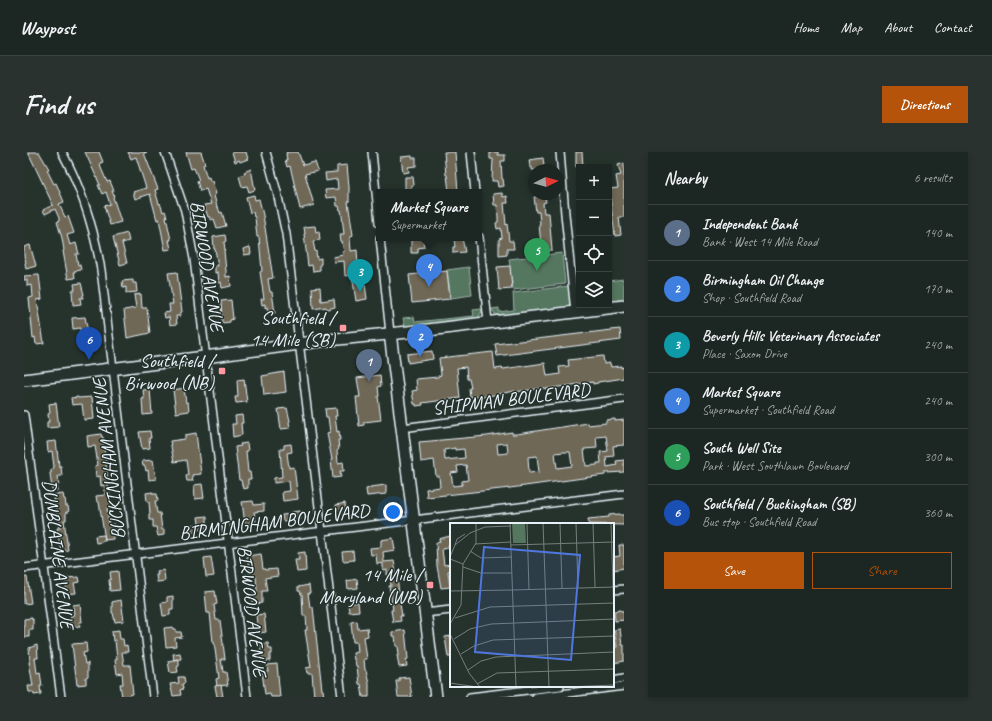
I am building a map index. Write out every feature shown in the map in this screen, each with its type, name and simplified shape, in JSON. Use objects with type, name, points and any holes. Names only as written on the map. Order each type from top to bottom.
[{"type":"main road","points":[[24,380],[299,344],[624,306]]},
{"type":"main road","points":[[390,333],[436,697]]},
{"type":"street","name":"BUCKINGHAM AVENUE","points":[[62,152],[84,200],[97,245],[153,697]]},
{"type":"street","name":"BIRWOOD AVENUE","points":[[166,152],[180,191],[194,259],[247,697]]},
{"type":"street","points":[[266,152],[277,192],[284,227],[342,697]]},
{"type":"street","points":[[372,152],[376,193]]},
{"type":"street","points":[[471,152],[474,189]]},
{"type":"street","points":[[560,152],[575,312]]},
{"type":"street","points":[[380,241],[390,333]]},
{"type":"street","points":[[479,241],[488,322]]},
{"type":"street","name":"SHIPMAN BOULEVARD","points":[[402,428],[624,400]]},
{"type":"street","name":"DUNBLAINE AVENUE","points":[[24,415],[61,697]]},
{"type":"street","name":"BIRMINGHAM BOULEVARD","points":[[24,568],[624,494]]},
{"type":"street","points":[[614,590],[624,589]]},
{"type":"street","points":[[425,613],[450,610]]},
{"type":"street","points":[[614,680],[624,678]]},
{"type":"street","points":[[614,687],[624,686]]},
{"type":"street","points":[[470,697],[552,687]]},
{"type":"street","points":[[536,697],[565,690],[609,687]]},
{"type":"green space","points":[[562,253],[565,284],[513,290],[509,259]]},
{"type":"green space","points":[[469,267],[472,295],[451,298],[447,270]]},
{"type":"green space","points":[[624,279],[624,302],[612,304],[612,281]]},
{"type":"green space","points":[[569,286],[570,304],[568,308],[500,317],[494,313],[492,309],[499,308],[499,312],[514,310],[513,293]]},
{"type":"green space","points":[[481,309],[482,311],[479,317],[474,320],[408,327],[405,326],[403,318],[414,317],[415,322],[474,316],[473,310]]},
{"type":"building","points":[[28,152],[39,152],[49,169],[47,170],[54,184],[56,183],[64,202],[59,204],[65,217],[68,216],[74,233],[67,235],[70,245],[76,243],[79,254],[76,254],[78,265],[80,265],[81,270],[74,271],[75,278],[68,279],[62,238],[57,222],[59,221],[59,218],[55,209],[45,214],[43,210],[53,205]]},
{"type":"building","points":[[85,152],[99,152],[103,162],[100,163],[101,168],[107,182],[110,181],[114,191],[112,191],[113,197],[121,222],[110,225],[104,206],[110,204],[106,192],[102,194],[98,185],[100,185]]},
{"type":"building","points":[[128,152],[147,152],[144,153],[158,189],[155,190],[159,204],[160,203],[163,212],[165,211],[167,217],[171,249],[165,250],[159,219],[157,220],[150,194],[135,199],[133,192],[146,188],[136,157],[131,159]]},
{"type":"building","points":[[186,152],[201,152],[207,178],[209,177],[210,181],[212,181],[216,194],[214,195],[217,207],[220,213],[222,212],[226,226],[217,228],[214,219],[210,220],[210,217],[208,217],[204,205],[211,204],[206,189],[200,191],[197,181],[199,180],[194,168],[191,169]]},
{"type":"building","points":[[232,152],[246,152],[248,159],[235,162]]},
{"type":"building","points":[[286,152],[298,152],[303,165],[315,162],[318,171],[305,174],[314,205],[300,209],[290,166],[287,167],[285,160],[287,160]]},
{"type":"building","points":[[444,152],[455,152],[458,189],[449,189]]},
{"type":"building","points":[[490,152],[498,152],[498,155],[505,155],[505,161],[501,161],[504,186],[498,187],[497,181],[492,181],[493,159],[490,159]]},
{"type":"building","points":[[576,152],[582,152],[583,164],[576,164]]},
{"type":"building","points":[[412,156],[412,158],[416,158],[416,166],[408,167],[409,172],[403,173],[401,157]]},
{"type":"building","points":[[543,158],[544,164],[530,164],[529,160]]},
{"type":"building","points":[[624,163],[624,217],[619,217],[621,235],[615,236],[612,212],[612,189],[618,188],[616,176],[621,175],[618,165]]},
{"type":"building","points":[[347,165],[349,187],[348,202],[353,235],[350,238],[351,251],[357,250],[359,282],[362,281],[362,284],[365,284],[367,299],[356,301],[352,275],[345,276],[344,261],[334,262],[333,257],[343,255],[342,252],[344,252],[340,234],[344,234],[342,216],[339,206],[337,206],[336,197],[326,198],[325,190],[338,189],[337,179],[326,181],[325,173],[337,172],[337,166]]},
{"type":"building","points":[[251,169],[255,190],[249,192],[247,186],[242,187],[239,176],[245,174],[244,172]]},
{"type":"building","points":[[405,177],[413,177],[414,185],[411,186],[411,189],[405,189]]},
{"type":"building","points":[[502,193],[503,197],[507,196],[508,203],[504,203],[506,225],[507,224],[509,241],[513,241],[514,249],[507,249],[507,255],[499,256],[499,239],[502,238],[501,228],[497,229],[497,205],[494,205],[493,194]]},
{"type":"building","points":[[254,195],[255,200],[259,199],[263,215],[273,278],[268,279],[270,292],[272,292],[275,313],[268,314],[265,304],[262,305],[261,299],[264,299],[260,272],[262,271],[259,237],[257,237],[255,217],[253,212],[250,213],[246,197]]},
{"type":"building","points":[[534,200],[546,200],[546,202],[543,203],[544,213],[549,213],[552,250],[546,251],[545,244],[541,245],[539,212],[536,212]]},
{"type":"building","points":[[315,226],[316,232],[319,231],[320,240],[313,241],[317,259],[321,258],[321,264],[320,270],[313,271],[312,265],[308,266],[304,227]]},
{"type":"building","points":[[127,233],[129,241],[122,243],[127,263],[120,265],[113,237]]},
{"type":"building","points":[[225,235],[226,241],[224,242],[224,251],[226,277],[230,276],[231,286],[222,288],[221,282],[219,283],[218,272],[215,273],[215,266],[218,266],[213,237]]},
{"type":"building","points":[[411,241],[423,241],[424,247],[418,248],[418,253],[411,253]]},
{"type":"building","points":[[454,241],[463,241],[465,252],[453,253],[453,247],[455,247]]},
{"type":"building","points":[[30,245],[36,266],[26,269],[24,247]]},
{"type":"building","points":[[250,247],[251,254],[244,255],[243,249]]},
{"type":"building","points":[[510,266],[512,289],[499,290],[497,267]]},
{"type":"building","points":[[447,271],[450,299],[412,303],[409,275]]},
{"type":"building","points":[[177,272],[182,312],[180,313],[180,316],[176,316],[177,324],[170,325],[169,317],[165,318],[164,313],[170,312],[169,304],[173,304],[168,273]]},
{"type":"building","points":[[39,275],[42,299],[37,300],[44,343],[36,344],[35,337],[33,338],[29,298],[33,297],[32,285],[27,286],[27,280],[24,280],[24,276]]},
{"type":"building","points":[[133,280],[133,283],[136,283],[137,292],[126,293],[126,287],[123,288],[122,281]]},
{"type":"building","points":[[81,283],[84,295],[83,298],[80,298],[81,304],[73,305],[72,290],[75,290],[74,284]]},
{"type":"building","points":[[320,287],[321,301],[334,299],[335,307],[327,309],[326,307],[313,309],[312,288]]},
{"type":"building","points":[[141,294],[142,308],[147,308],[150,333],[127,338],[124,310],[136,308],[134,295]]},
{"type":"building","points":[[231,300],[233,319],[230,320],[230,322],[222,323],[221,301]]},
{"type":"building","points":[[85,317],[89,337],[81,338],[80,328],[73,329],[72,318]]},
{"type":"building","points":[[620,329],[621,340],[497,356],[495,344]]},
{"type":"building","points":[[432,351],[433,359],[408,363],[407,354]]},
{"type":"building","points":[[493,352],[495,369],[545,363],[547,376],[560,374],[559,367],[569,366],[568,360],[603,356],[604,364],[610,363],[611,367],[624,367],[624,378],[593,384],[593,382],[545,389],[515,391],[477,398],[477,396],[470,397],[469,388],[471,388],[469,379],[467,379],[466,367],[457,368],[460,398],[422,403],[423,405],[416,406],[416,404],[414,404],[412,391],[417,390],[416,379],[438,377],[441,375],[439,358]]},
{"type":"building","points":[[284,372],[286,392],[264,395],[262,376]]},
{"type":"building","points":[[380,375],[381,386],[378,387],[378,396],[381,420],[364,422],[364,425],[359,426],[356,397],[360,397],[357,378]]},
{"type":"building","points":[[244,379],[247,402],[236,403],[235,397],[238,397],[237,380]]},
{"type":"building","points":[[184,388],[186,403],[188,402],[189,411],[176,413],[173,390]]},
{"type":"building","points":[[150,389],[152,414],[143,415],[143,390]]},
{"type":"building","points":[[92,397],[94,419],[84,420],[82,404],[72,405],[71,398]]},
{"type":"building","points":[[56,403],[59,427],[47,428],[47,422],[49,422],[48,414],[50,413],[49,404]]},
{"type":"building","points":[[287,408],[290,428],[281,429],[278,409]]},
{"type":"building","points":[[336,408],[337,416],[335,416],[337,432],[339,431],[340,440],[338,440],[339,449],[337,451],[338,463],[343,462],[344,471],[340,471],[341,477],[333,478],[332,460],[327,433],[330,432],[328,417],[326,417],[325,409]]},
{"type":"building","points":[[242,415],[242,435],[233,437],[232,424],[236,424],[235,416]]},
{"type":"building","points":[[606,420],[624,420],[624,445],[613,446],[614,456],[606,457],[607,467],[617,465],[616,461],[624,460],[624,472],[605,473],[605,475],[510,488],[427,497],[426,489],[440,487],[439,476],[436,476],[434,460],[421,462],[419,442],[487,436],[512,432],[512,434],[517,434],[588,423],[588,425],[606,423]],"holes":[[[606,436],[608,451],[600,452],[601,463],[586,466],[584,449],[597,448],[596,437]],[[507,443],[508,453],[498,454],[497,444]],[[455,448],[455,450],[464,449],[465,458],[445,460],[444,450]],[[570,452],[572,466],[557,468],[555,453]],[[537,456],[539,472],[529,473],[528,457]],[[466,465],[468,480],[462,481],[462,485],[453,486],[451,473],[458,472],[457,466]]]},
{"type":"building","points":[[150,431],[150,448],[142,449],[139,432]]},
{"type":"building","points":[[196,433],[201,474],[192,475],[193,481],[187,481],[186,476],[188,475],[186,460],[174,462],[170,441],[185,439],[185,435]]},
{"type":"building","points":[[101,434],[103,437],[111,508],[107,508],[109,525],[114,524],[113,539],[105,540],[99,502],[97,502],[96,496],[105,495],[104,485],[101,486],[100,476],[96,477],[95,466],[98,465],[95,446],[88,447],[87,436]]},
{"type":"building","points":[[56,441],[59,466],[61,466],[62,476],[58,476],[58,490],[52,490],[50,473],[54,467],[52,451],[48,452],[47,442]]},
{"type":"building","points":[[247,443],[248,451],[246,451],[248,472],[250,472],[251,479],[248,479],[248,488],[243,489],[241,480],[239,480],[235,447],[241,446],[240,444]]},
{"type":"building","points":[[291,444],[292,452],[287,453],[289,468],[294,467],[298,499],[283,501],[282,492],[290,491],[289,481],[274,483],[274,478],[282,477],[280,449],[284,449],[284,445]]},
{"type":"building","points":[[153,460],[156,479],[149,480],[148,470],[146,471],[142,461]]},
{"type":"building","points":[[202,484],[204,498],[195,499],[194,485]]},
{"type":"building","points":[[386,485],[386,494],[367,496],[366,489]]},
{"type":"building","points":[[153,492],[153,494],[157,494],[158,501],[155,501],[157,513],[160,513],[164,535],[158,536],[156,527],[153,527],[153,520],[149,520],[149,502],[147,502],[146,493]]},
{"type":"building","points":[[63,494],[69,512],[66,512],[66,520],[64,520],[68,550],[61,551],[57,528],[60,528],[58,513],[56,513],[56,506],[54,507],[53,500],[55,500],[54,495]]},
{"type":"building","points":[[253,501],[254,505],[264,504],[264,511],[254,512],[256,522],[245,524],[242,502]]},
{"type":"building","points":[[345,503],[346,514],[337,515],[336,505]]},
{"type":"building","points":[[300,511],[301,519],[283,521],[282,515]]},
{"type":"building","points":[[609,515],[624,515],[624,525],[614,525],[614,523],[589,523],[588,519],[609,517]]},
{"type":"building","points":[[207,516],[207,528],[197,529],[197,532],[192,532],[191,525],[199,524],[198,517]]},
{"type":"building","points":[[104,535],[105,541],[96,543],[95,536]]},
{"type":"building","points":[[450,536],[450,545],[448,545],[449,548],[442,549],[444,565],[450,564],[450,570],[448,571],[450,587],[441,588],[437,566],[436,543],[440,542],[439,539]]},
{"type":"building","points":[[393,538],[395,550],[383,552],[384,562],[394,561],[399,592],[402,616],[400,616],[401,621],[393,622],[391,610],[393,610],[389,586],[391,586],[390,575],[387,575],[387,570],[383,571],[383,563],[377,564],[376,554],[371,555],[370,548],[381,547],[381,540]]},
{"type":"building","points":[[619,545],[624,545],[624,568],[614,570],[614,557],[620,556]]},
{"type":"building","points":[[353,551],[354,560],[343,561],[342,552]]},
{"type":"building","points":[[305,552],[306,571],[297,572],[295,560],[299,560],[298,553]]},
{"type":"building","points":[[261,554],[263,569],[277,569],[278,576],[265,578],[267,591],[262,591],[262,603],[256,604],[255,601],[252,602],[251,595],[255,595],[254,592],[257,592],[256,576],[250,577],[247,556]]},
{"type":"building","points":[[211,557],[214,576],[206,577],[204,558]]},
{"type":"building","points":[[164,570],[165,581],[157,582],[157,571]]},
{"type":"building","points":[[118,571],[120,590],[110,591],[110,572]]},
{"type":"building","points":[[24,577],[27,577],[31,603],[24,604]]},
{"type":"building","points":[[79,577],[80,582],[74,583],[76,593],[66,594],[66,578]]},
{"type":"building","points":[[357,579],[358,588],[348,589],[347,581]]},
{"type":"building","points":[[309,585],[310,593],[308,593],[310,607],[313,607],[324,697],[314,697],[312,673],[307,673],[306,668],[311,667],[305,630],[307,630],[306,616],[303,616],[302,594],[298,591],[298,587]]},
{"type":"building","points":[[215,591],[217,604],[214,605],[216,620],[220,620],[225,659],[221,659],[223,672],[226,672],[228,685],[217,686],[216,679],[219,678],[210,613],[207,613],[205,592]]},
{"type":"building","points":[[173,596],[173,609],[170,609],[170,615],[163,616],[161,603],[167,602],[167,597]]},
{"type":"building","points":[[121,600],[124,621],[115,622],[112,613],[112,602]]},
{"type":"building","points":[[358,602],[359,611],[349,612],[348,604]]},
{"type":"building","points":[[80,604],[82,622],[79,622],[80,626],[70,627],[71,615],[74,615],[73,605]]},
{"type":"building","points":[[614,611],[624,611],[624,620],[615,621]]},
{"type":"building","points":[[264,614],[266,632],[258,633],[256,615]]},
{"type":"building","points":[[32,618],[33,630],[29,630],[29,637],[24,637],[24,619]]},
{"type":"building","points":[[357,621],[358,629],[367,628],[368,636],[364,637],[367,659],[364,659],[365,670],[369,683],[369,697],[363,697],[361,684],[359,684],[357,666],[354,660],[353,653],[358,652],[357,642],[353,642],[351,622]]},
{"type":"building","points":[[173,627],[176,629],[176,632],[181,632],[182,637],[175,638],[176,646],[166,647],[164,628]]},
{"type":"building","points":[[620,629],[622,645],[624,645],[624,661],[614,663],[614,647],[617,647],[614,630]]},
{"type":"building","points":[[119,630],[120,639],[123,639],[124,646],[127,645],[128,652],[122,652],[124,665],[130,665],[133,694],[129,695],[129,697],[122,697],[120,684],[123,684],[122,673],[117,674],[115,640],[113,641],[112,631]]},
{"type":"building","points":[[405,630],[408,659],[406,660],[407,666],[399,667],[397,655],[399,655],[398,646],[396,646],[395,636],[392,636],[392,632]]},
{"type":"building","points":[[450,636],[450,657],[448,657],[445,637]]},
{"type":"building","points":[[86,643],[87,652],[83,653],[85,664],[88,663],[88,677],[86,678],[86,684],[77,685],[72,644]]},
{"type":"building","points":[[268,643],[269,649],[272,649],[272,654],[270,654],[270,661],[263,661],[260,649],[262,649],[261,644]]},
{"type":"building","points":[[37,645],[38,658],[35,658],[37,673],[40,672],[42,686],[40,686],[41,694],[34,695],[33,692],[29,692],[28,686],[33,686],[29,662],[29,648]]},
{"type":"building","points":[[180,653],[181,659],[179,659],[179,666],[177,667],[178,672],[170,673],[168,661],[174,660],[173,654]]},
{"type":"building","points":[[277,664],[280,697],[271,697],[270,693],[265,694],[262,672],[268,671],[267,665]]},
{"type":"building","points":[[178,677],[184,677],[185,683],[182,684],[183,689],[180,690],[181,695],[173,696],[170,684],[179,683]]},
{"type":"building","points":[[409,677],[412,697],[398,697],[396,681],[399,681],[399,678]]},
{"type":"building","points":[[221,685],[223,697],[217,697],[215,686]]},
{"type":"place","name":"South Well Site","points":[[537,271]]},
{"type":"place","name":"Market Square","points":[[429,287]]},
{"type":"place","name":"Beverly Hills Veterinary Associates","points":[[360,292]]},
{"type":"place","name":"Southfield / 14 Mile (SB)","points":[[343,328]]},
{"type":"place","name":"Birmingham Oil Change","points":[[420,357]]},
{"type":"place","name":"Southfield / Buckingham (SB)","points":[[89,360]]},
{"type":"place","name":"Southfield / Birwood (NB)","points":[[222,371]]},
{"type":"place","name":"Independent Bank","points":[[369,382]]},
{"type":"place","name":"14 Mile / Maryland (WB)","points":[[430,585]]}]
